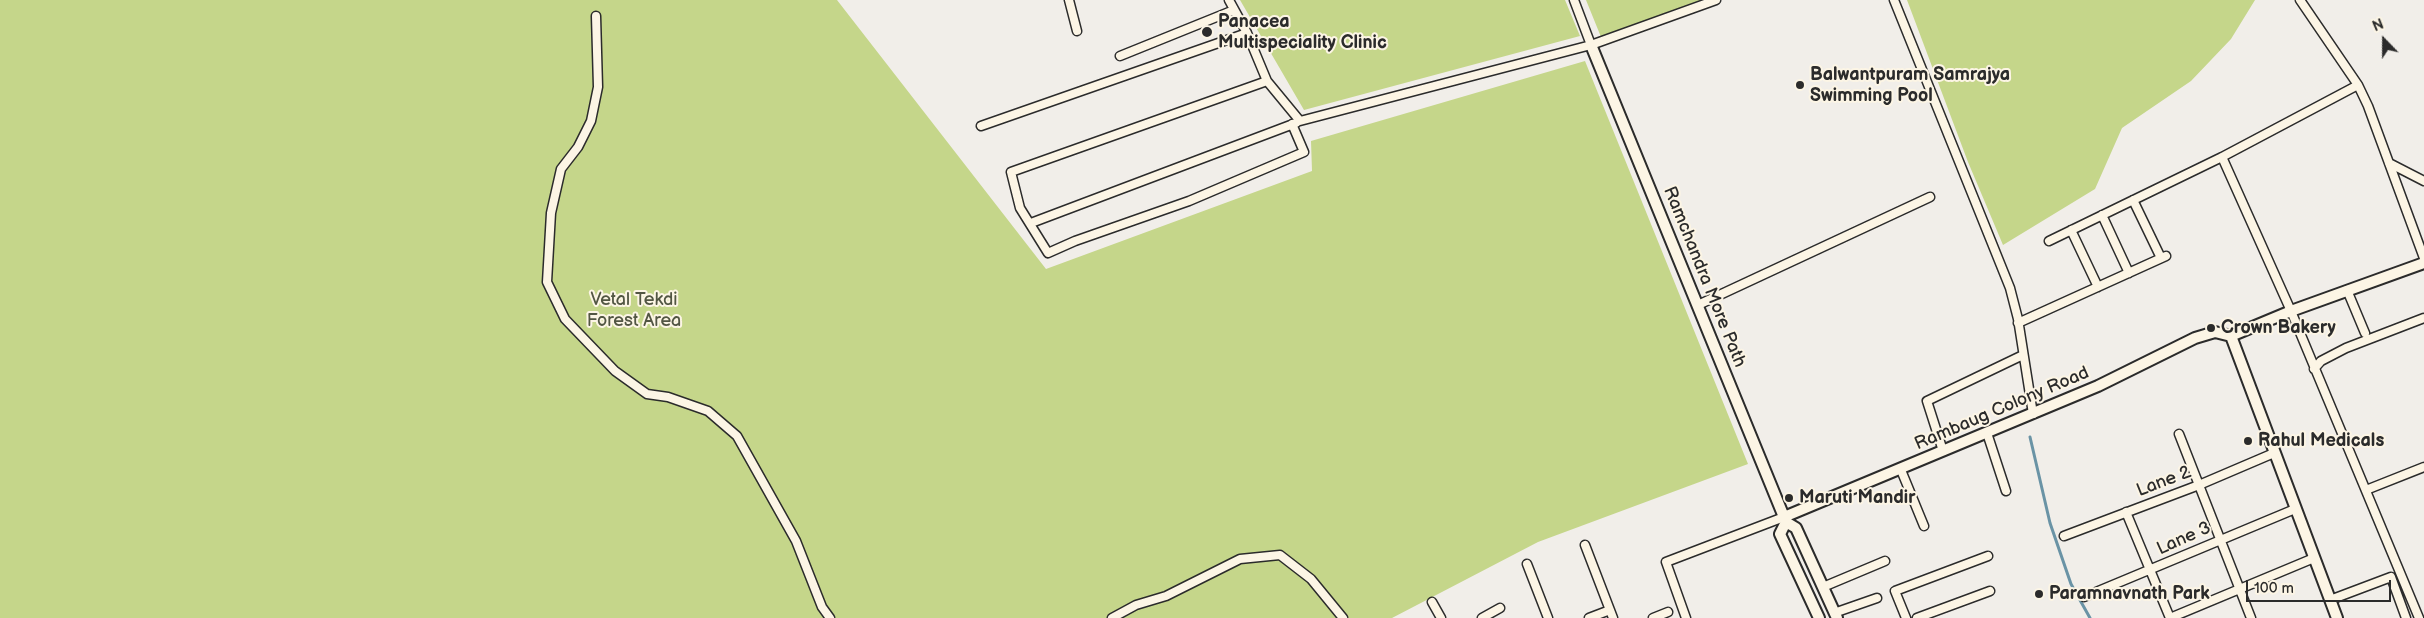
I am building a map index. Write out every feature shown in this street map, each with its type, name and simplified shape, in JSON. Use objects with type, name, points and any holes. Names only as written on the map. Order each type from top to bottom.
[{"type":"street","points":[[1069,0],[1077,31]]},
{"type":"street","points":[[1229,0],[1247,33],[1266,81],[1300,121]]},
{"type":"street","points":[[1574,0],[1591,45]]},
{"type":"street","points":[[1031,223],[1300,121],[1591,45],[1716,0]]},
{"type":"street","points":[[1894,0],[2010,288],[2033,414]]},
{"type":"street","points":[[2300,0],[2358,85],[2424,258]]},
{"type":"street","points":[[1120,56],[1234,10]]},
{"type":"street","points":[[596,16],[598,87],[591,121],[578,147],[561,169],[551,213],[547,282],[565,319],[615,371],[647,394],[668,397],[708,411],[737,436],[796,541],[822,607],[830,618]]},
{"type":"street","points":[[981,126],[1247,33]]},
{"type":"street","name":"Ramchandra More Path","points":[[1591,45],[1785,520],[1796,528],[1836,615]]},
{"type":"street","points":[[1266,81],[1012,172],[1020,208],[1048,253],[1075,241],[1189,201],[1304,152],[1292,124]]},
{"type":"street","points":[[2049,241],[2222,157],[2358,85]]},
{"type":"street","points":[[2222,157],[2291,311],[2419,618]]},
{"type":"street","points":[[2389,163],[2424,180]]},
{"type":"street","points":[[1698,305],[1930,197]]},
{"type":"street","points":[[2018,324],[2164,257],[2133,200]]},
{"type":"street","points":[[2102,215],[2129,273]]},
{"type":"street","points":[[2071,230],[2098,287]]},
{"type":"street","name":"Rambaug Colony Road","points":[[1785,520],[2098,386],[2195,338],[2215,332],[2230,336],[2291,311],[2424,263]]},
{"type":"street","points":[[2348,290],[2365,333]]},
{"type":"street","points":[[2314,369],[2321,361],[2346,348],[2424,318]]},
{"type":"street","points":[[2230,336],[2336,618]]},
{"type":"street","points":[[1943,451],[1927,401],[2023,355]]},
{"type":"street","points":[[1987,433],[2006,491]]},
{"type":"street","points":[[2179,434],[2251,618]]},
{"type":"street","name":"Lane 2","points":[[2064,536],[2199,485],[2274,453]]},
{"type":"street","points":[[2366,490],[2424,467]]},
{"type":"street","points":[[1901,470],[1924,526]]},
{"type":"street","name":"Lane 3","points":[[2084,597],[2295,509]]},
{"type":"street","points":[[2126,512],[2170,618],[2314,558]]},
{"type":"street","points":[[1686,618],[1666,562],[1785,520]]},
{"type":"street","name":"Ramchandra More Path","points":[[1785,520],[1780,534],[1819,618]]},
{"type":"street","points":[[1585,544],[1613,618]]},
{"type":"street","points":[[1112,618],[1136,605],[1166,596],[1240,559],[1280,555],[1311,579],[1343,618]]},
{"type":"street","points":[[1906,618],[1895,591],[1988,556]]},
{"type":"street","points":[[1823,587],[1885,561]]},
{"type":"street","points":[[1527,564],[1548,618]]},
{"type":"street","points":[[2330,600],[2392,577],[2406,618]]},
{"type":"street","points":[[1917,618],[1990,591]]},
{"type":"street","points":[[1836,615],[1877,598]]},
{"type":"street","points":[[1432,602],[1441,618]]},
{"type":"street","points":[[1482,618],[1500,608]]},
{"type":"street","points":[[1589,618],[1610,610]]},
{"type":"street","points":[[1940,610],[1944,618]]},
{"type":"street","points":[[1653,618],[1668,612]]},
{"type":"green space","name":"Vetal Tekdi Forest Area","points":[[0,0],[837,0],[1046,269],[1312,171],[1311,141],[1585,61],[1748,464],[1538,542],[1392,618],[0,618]]},
{"type":"green space","points":[[1240,0],[1565,0],[1580,36],[1304,110]]},
{"type":"green space","points":[[1586,0],[1707,0],[1601,37]]},
{"type":"green space","points":[[1907,0],[2255,0],[2231,39],[2191,81],[2122,128],[2095,189],[2003,245],[1968,162]]},
{"type":"waterway","points":[[2030,437],[2050,523],[2071,584],[2090,618]]},
{"type":"place","name":"Panacea Multispeciality Clinic","points":[[1207,32]]},
{"type":"place","name":"Balwantpuram Samrajya Swimming Pool","points":[[1800,85]]},
{"type":"place","name":"Crown Bakery","points":[[2211,328]]},
{"type":"place","name":"Rahul Medicals","points":[[2248,441]]},
{"type":"place","name":"Maruti Mandir","points":[[1789,498]]},
{"type":"place","name":"Paramnavnath Park","points":[[2039,594]]}]
